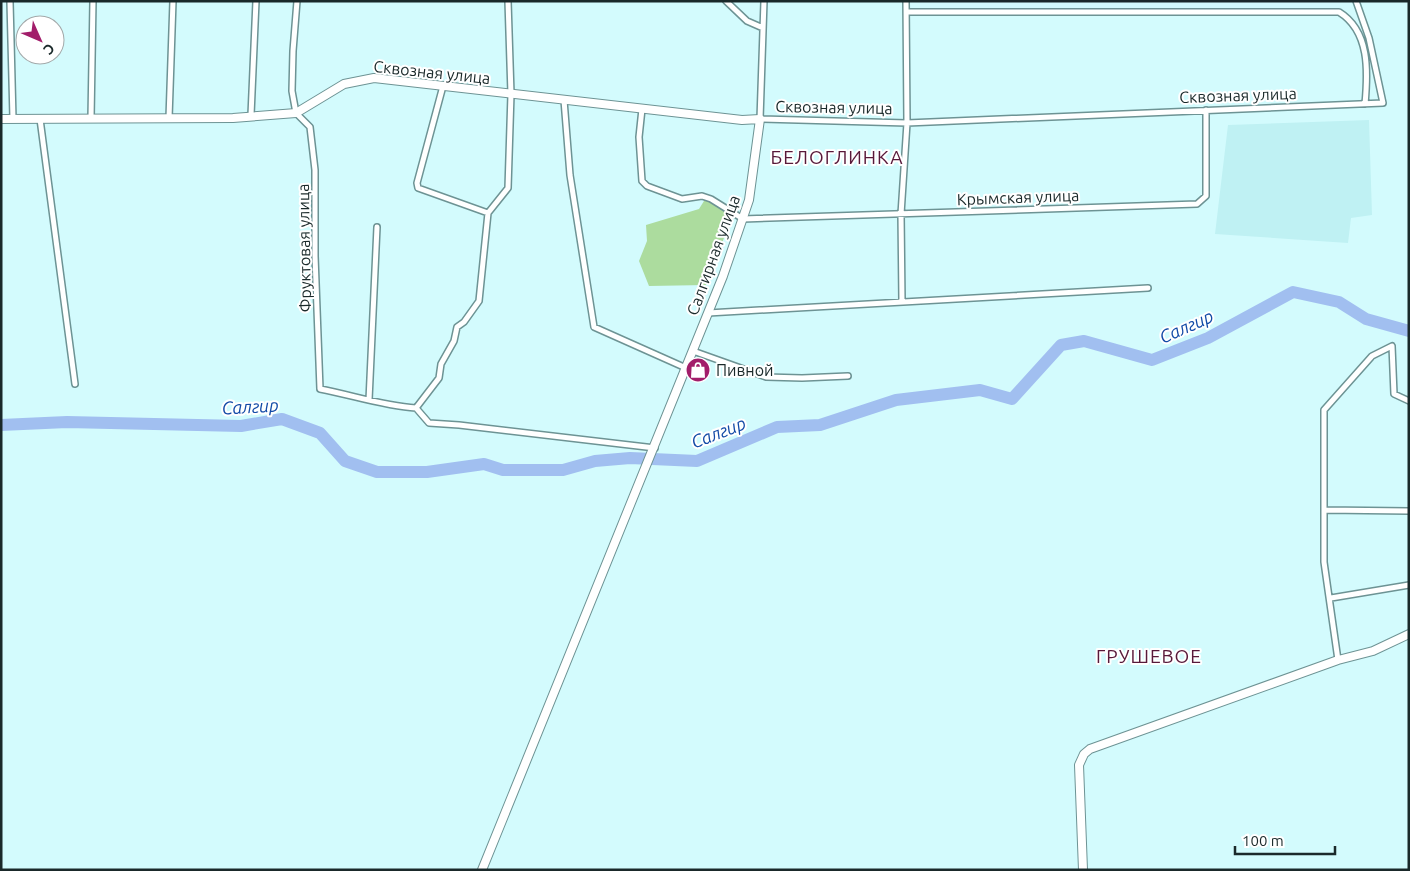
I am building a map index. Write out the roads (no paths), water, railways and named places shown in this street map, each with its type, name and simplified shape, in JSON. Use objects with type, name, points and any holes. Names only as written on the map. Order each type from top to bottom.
[{"type":"main road","name":"Сквозная улица","points":[[296,113],[331,90],[359,80],[391,78],[564,100],[742,120],[760,120]]},
{"type":"main road","points":[[1,119],[169,118],[296,113]]},
{"type":"main road","name":"Салгирная улица","points":[[482,870],[654,449],[743,219],[749,200],[760,120]]},
{"type":"main road","points":[[1084,870],[1079,765],[1084,754],[1097,746],[1338,660],[1373,651],[1409,634]]},
{"type":"street","points":[[92,118],[93,1]]},
{"type":"street","points":[[169,118],[173,1]]},
{"type":"street","points":[[251,116],[256,1]]},
{"type":"street","points":[[296,113],[292,90],[297,1]]},
{"type":"street","points":[[416,408],[439,378],[441,364],[454,341],[457,327],[464,322],[479,301],[488,213],[508,188],[512,94],[508,1]]},
{"type":"street","points":[[726,1],[747,21],[763,28]]},
{"type":"street","name":"Салгирная улица","points":[[760,120],[764,1]]},
{"type":"street","points":[[902,301],[901,214],[908,123],[906,1]]},
{"type":"street","name":"Сквозная улица","points":[[760,120],[908,123],[1383,103],[1369,38],[1356,1]]},
{"type":"street","points":[[10,2],[13,119]]},
{"type":"street","points":[[907,12],[1339,12],[1347,16],[1361,37],[1368,71],[1365,104]]},
{"type":"street","points":[[443,86],[417,183],[418,188],[421,191],[488,213]]},
{"type":"street","points":[[564,100],[570,175],[594,327],[686,368]]},
{"type":"street","points":[[642,108],[639,137],[642,181],[647,186],[682,199],[702,196],[711,198],[743,219]]},
{"type":"street","name":"Крымская улица","points":[[743,219],[1197,204],[1206,196],[1206,110]]},
{"type":"street","name":"Фруктовая улица","points":[[296,113],[310,127],[315,170],[315,256],[320,389],[369,400]]},
{"type":"street","points":[[40,118],[75,384]]},
{"type":"street","points":[[377,227],[369,400],[392,406],[416,408],[429,423],[654,449]]},
{"type":"street","points":[[708,313],[1148,288]]},
{"type":"street","points":[[1338,660],[1331,598],[1324,562],[1324,410],[1372,356],[1392,346],[1394,394],[1409,401]]},
{"type":"street","points":[[693,351],[766,377],[848,376]]},
{"type":"street","points":[[1324,510],[1409,511]]},
{"type":"street","points":[[1331,598],[1409,585]]},
{"type":"waterway","name":"Салгир","points":[[1,425],[67,422],[241,426],[282,419],[320,433],[345,461],[377,472],[427,472],[484,464],[503,470],[563,470],[595,461],[630,458],[697,461],[777,427],[820,425],[896,400],[980,390],[1012,399],[1061,345],[1084,341],[1152,360],[1208,338],[1293,292],[1339,302],[1366,319],[1409,331]]},
{"type":"place","name":"Пивной","points":[[698,370]]},
{"type":"district","name":"БЕЛОГЛИНКА","points":[[837,157]]},
{"type":"district","name":"ГРУШЕВОЕ","points":[[1149,656]]}]
